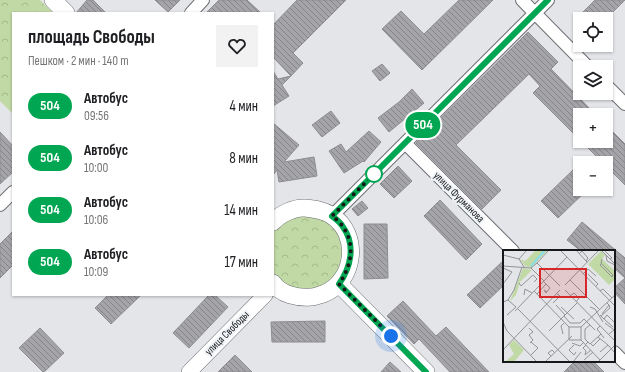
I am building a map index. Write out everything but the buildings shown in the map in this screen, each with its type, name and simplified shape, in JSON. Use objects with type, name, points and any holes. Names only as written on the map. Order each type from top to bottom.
[{"type":"main road","points":[[53,0],[65,12]]},
{"type":"main road","points":[[274,220],[290,210],[302,207],[318,209],[332,216],[343,227],[350,240],[351,261],[339,284],[330,291],[314,297],[300,298],[274,289]]},
{"type":"main road","points":[[339,284],[426,372]]},
{"type":"street","points":[[191,12],[203,0]]},
{"type":"street","points":[[522,0],[581,60]]},
{"type":"street","points":[[332,216],[548,0]]},
{"type":"street","points":[[613,92],[625,104]]},
{"type":"street","name":"улица Фурманова","points":[[405,143],[512,250]]},
{"type":"street","points":[[0,205],[12,193]]},
{"type":"street","name":"улица Свободы","points":[[189,372],[264,296]]},
{"type":"street","points":[[615,353],[625,363]]},
{"type":"green space","points":[[0,0],[40,0],[52,12],[12,12],[12,113],[0,101]]},
{"type":"green space","points":[[312,213],[335,225],[346,248],[341,272],[321,290],[294,291],[274,276],[274,230],[287,217]]},
{"type":"bus line","name":"504","points":[[426,372],[412,356],[339,284],[351,261],[350,240],[343,227],[332,216],[548,0]]},
{"type":"route","points":[[374,174],[332,216],[343,227],[350,240],[351,261],[339,284],[391,336]]}]
